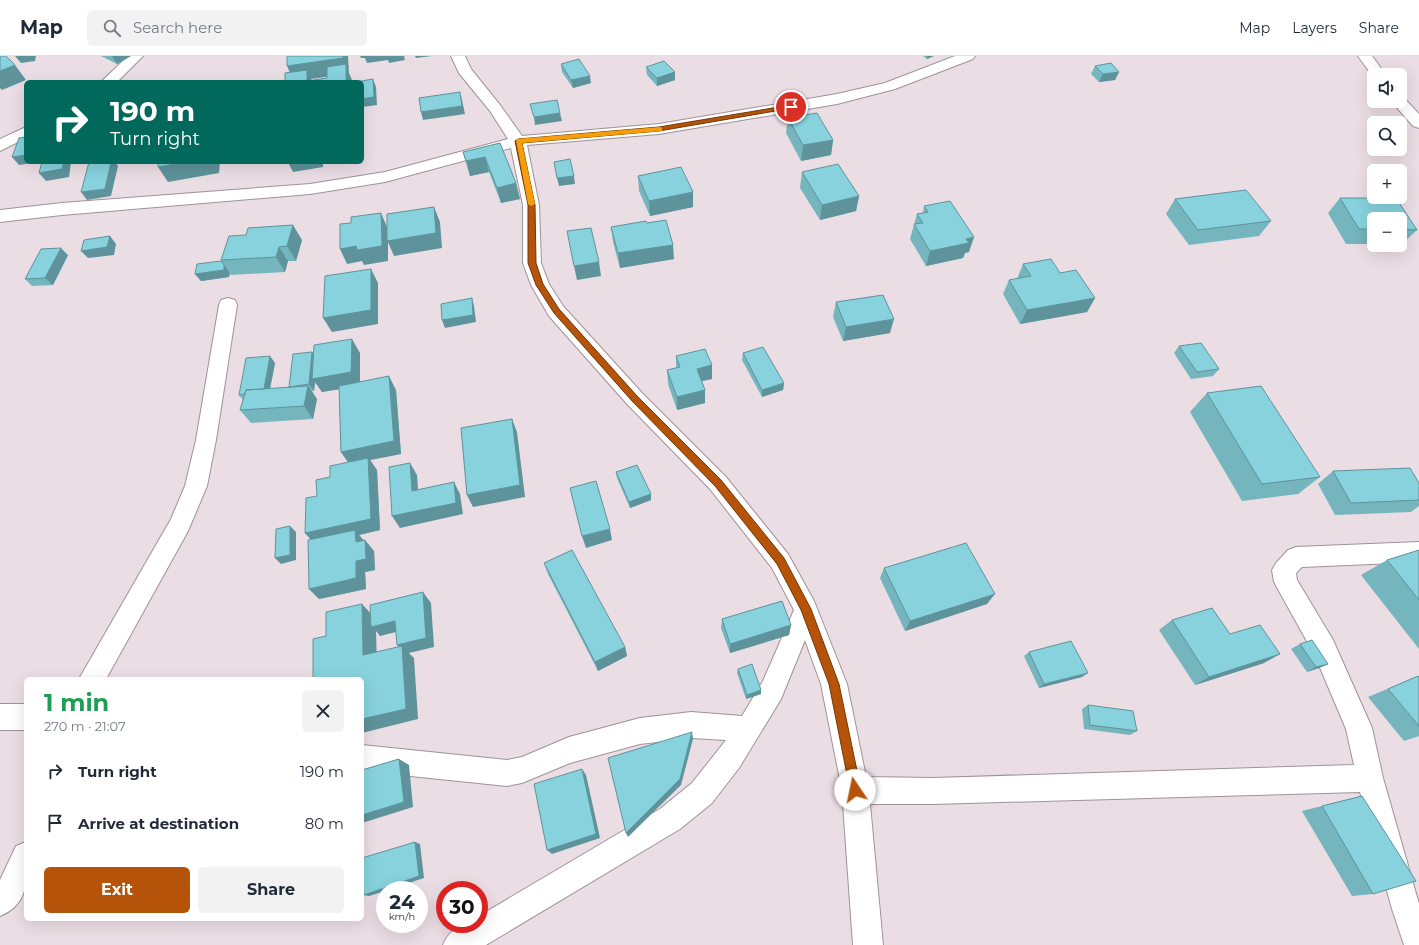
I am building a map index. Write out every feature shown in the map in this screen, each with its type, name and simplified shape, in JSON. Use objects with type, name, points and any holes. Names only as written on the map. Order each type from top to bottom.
[{"type":"street","points":[[110,80],[136,56]]},
{"type":"street","points":[[458,56],[464,70],[495,108],[518,141],[531,205],[532,263],[546,295],[556,311],[635,399],[718,483],[780,561],[806,609],[834,684],[855,790],[868,945]]},
{"type":"street","points":[[0,216],[62,209],[345,184],[385,177],[518,141],[659,129],[837,99],[890,86],[968,56]]},
{"type":"street","points":[[1365,56],[1374,68]]},
{"type":"street","points":[[1406,108],[1419,122]]},
{"type":"street","points":[[0,146],[24,133]]},
{"type":"street","points":[[93,677],[180,524],[196,486],[206,440],[228,305]]},
{"type":"street","points":[[1419,552],[1296,557],[1284,570],[1286,582],[1324,648],[1359,728],[1370,778],[1406,909],[1419,945]]},
{"type":"street","points":[[458,945],[670,819],[702,793],[730,759],[772,690],[806,609]]},
{"type":"street","points":[[0,717],[24,717]]},
{"type":"street","points":[[364,758],[507,773],[522,770],[569,750],[640,732],[691,725],[748,729]]},
{"type":"street","points":[[855,790],[933,791],[1370,778]]},
{"type":"street","points":[[0,902],[12,888],[24,861]]},
{"type":"building","points":[[0,56],[6,56],[15,65],[0,71]]},
{"type":"building","points":[[287,56],[343,56],[343,58],[287,66]]},
{"type":"building","points":[[579,59],[590,76],[571,80],[561,64]]},
{"type":"building","points":[[664,61],[675,72],[657,78],[646,67]]},
{"type":"building","points":[[1111,63],[1119,72],[1103,74],[1095,66]]},
{"type":"building","points":[[346,64],[346,80],[314,80],[327,78],[327,67]]},
{"type":"building","points":[[307,70],[307,80],[285,80],[285,73]]},
{"type":"building","points":[[373,79],[374,97],[364,99],[364,81]]},
{"type":"building","points":[[460,92],[462,106],[421,112],[419,98]]},
{"type":"building","points":[[557,100],[560,113],[534,117],[530,104]]},
{"type":"building","points":[[817,113],[833,140],[803,145],[788,118]]},
{"type":"building","points":[[24,137],[24,155],[12,157],[19,138]]},
{"type":"building","points":[[500,143],[516,183],[497,188],[485,157],[466,161],[463,152]]},
{"type":"building","points":[[570,159],[574,176],[557,178],[554,162]]},
{"type":"building","points":[[41,164],[63,164],[62,169],[39,173]]},
{"type":"building","points":[[88,164],[111,164],[105,189],[81,192]]},
{"type":"building","points":[[158,164],[175,164],[158,167]]},
{"type":"building","points":[[838,164],[859,196],[822,205],[802,172]]},
{"type":"building","points":[[681,167],[693,192],[649,201],[638,176]]},
{"type":"building","points":[[1246,190],[1271,221],[1198,230],[1175,199]]},
{"type":"building","points":[[1340,198],[1367,198],[1367,204],[1400,204],[1405,212],[1367,212],[1367,229],[1359,229]]},
{"type":"building","points":[[950,201],[974,237],[966,239],[969,243],[930,251],[914,224],[923,223],[917,214],[928,212],[924,206]]},
{"type":"building","points":[[434,207],[436,233],[387,241],[387,214]]},
{"type":"building","points":[[381,213],[382,246],[357,250],[356,246],[340,249],[340,224],[351,223],[351,217]]},
{"type":"building","points":[[1407,215],[1417,230],[1407,229]]},
{"type":"building","points":[[666,220],[673,245],[618,253],[611,227],[646,221],[647,223]]},
{"type":"building","points":[[293,225],[287,246],[279,247],[276,257],[221,260],[229,236],[246,235],[248,228]]},
{"type":"building","points":[[591,228],[599,262],[574,266],[567,231]]},
{"type":"building","points":[[110,236],[107,247],[81,251],[84,240]]},
{"type":"building","points":[[61,248],[45,278],[25,279],[41,249]]},
{"type":"building","points":[[1051,259],[1060,273],[1076,270],[1095,298],[1027,310],[1009,280],[1031,276],[1023,264]]},
{"type":"building","points":[[221,261],[224,265],[224,270],[195,274],[197,264]]},
{"type":"building","points":[[371,269],[371,310],[323,318],[325,276]]},
{"type":"building","points":[[883,295],[894,319],[846,327],[836,302]]},
{"type":"building","points":[[472,298],[473,315],[442,320],[441,304]]},
{"type":"building","points":[[352,339],[351,372],[312,379],[314,345]]},
{"type":"building","points":[[1201,343],[1219,369],[1197,372],[1179,346]]},
{"type":"building","points":[[763,347],[784,383],[762,390],[743,353]]},
{"type":"building","points":[[705,349],[712,365],[697,369],[705,390],[677,397],[667,370],[680,367],[676,356]]},
{"type":"building","points":[[312,352],[309,384],[289,387],[293,354]]},
{"type":"building","points":[[270,356],[264,389],[246,390],[245,394],[239,395],[246,358]]},
{"type":"building","points":[[389,376],[394,441],[341,452],[339,386]]},
{"type":"building","points":[[308,386],[304,406],[240,410],[246,390]]},
{"type":"building","points":[[1261,386],[1320,477],[1262,484],[1207,393]]},
{"type":"building","points":[[512,419],[520,485],[467,495],[461,428]]},
{"type":"building","points":[[368,458],[371,519],[305,533],[306,498],[317,496],[316,480],[330,477],[330,466]]},
{"type":"building","points":[[410,463],[412,491],[454,482],[456,503],[392,516],[389,467]]},
{"type":"building","points":[[637,465],[651,494],[629,502],[616,472]]},
{"type":"building","points":[[1410,468],[1419,483],[1419,500],[1351,503],[1333,471]]},
{"type":"building","points":[[596,481],[610,529],[582,536],[570,488]]},
{"type":"building","points":[[290,526],[290,555],[275,558],[276,529]]},
{"type":"building","points":[[355,530],[356,542],[365,540],[366,559],[356,561],[356,578],[309,589],[308,540]]},
{"type":"building","points":[[966,543],[995,594],[910,621],[884,568]]},
{"type":"building","points":[[572,550],[625,647],[595,662],[544,563]]},
{"type":"building","points":[[1419,550],[1419,600],[1387,560]]},
{"type":"building","points":[[423,592],[426,638],[397,645],[395,621],[371,627],[370,605]]},
{"type":"building","points":[[782,601],[791,625],[730,644],[722,619]]},
{"type":"building","points":[[362,604],[363,655],[402,646],[406,709],[364,719],[364,677],[313,677],[313,639],[326,636],[326,612]]},
{"type":"building","points":[[1212,608],[1230,634],[1260,625],[1280,654],[1209,677],[1172,620]]},
{"type":"building","points":[[1312,640],[1328,664],[1316,667],[1300,644]]},
{"type":"building","points":[[1071,641],[1088,673],[1044,684],[1029,652]]},
{"type":"building","points":[[752,664],[761,690],[747,695],[738,669]]},
{"type":"building","points":[[1418,676],[1419,677],[1419,726],[1388,689]]},
{"type":"building","points":[[1088,705],[1133,711],[1137,731],[1090,725]]},
{"type":"building","points":[[692,732],[680,779],[626,833],[608,758]]},
{"type":"building","points":[[399,759],[404,802],[364,814],[364,769]]},
{"type":"building","points":[[582,769],[596,834],[547,850],[534,784]]},
{"type":"building","points":[[1362,796],[1416,881],[1373,894],[1322,806]]},
{"type":"building","points":[[415,842],[419,876],[405,881],[376,881],[376,891],[364,895],[364,857]]},
{"type":"slow traffic","points":[[531,204],[518,141],[660,129]]},
{"type":"route","points":[[791,107],[659,129],[518,141],[531,205],[532,263],[540,285],[556,311],[635,399],[718,483],[780,561],[806,609],[834,684],[855,790]]}]
